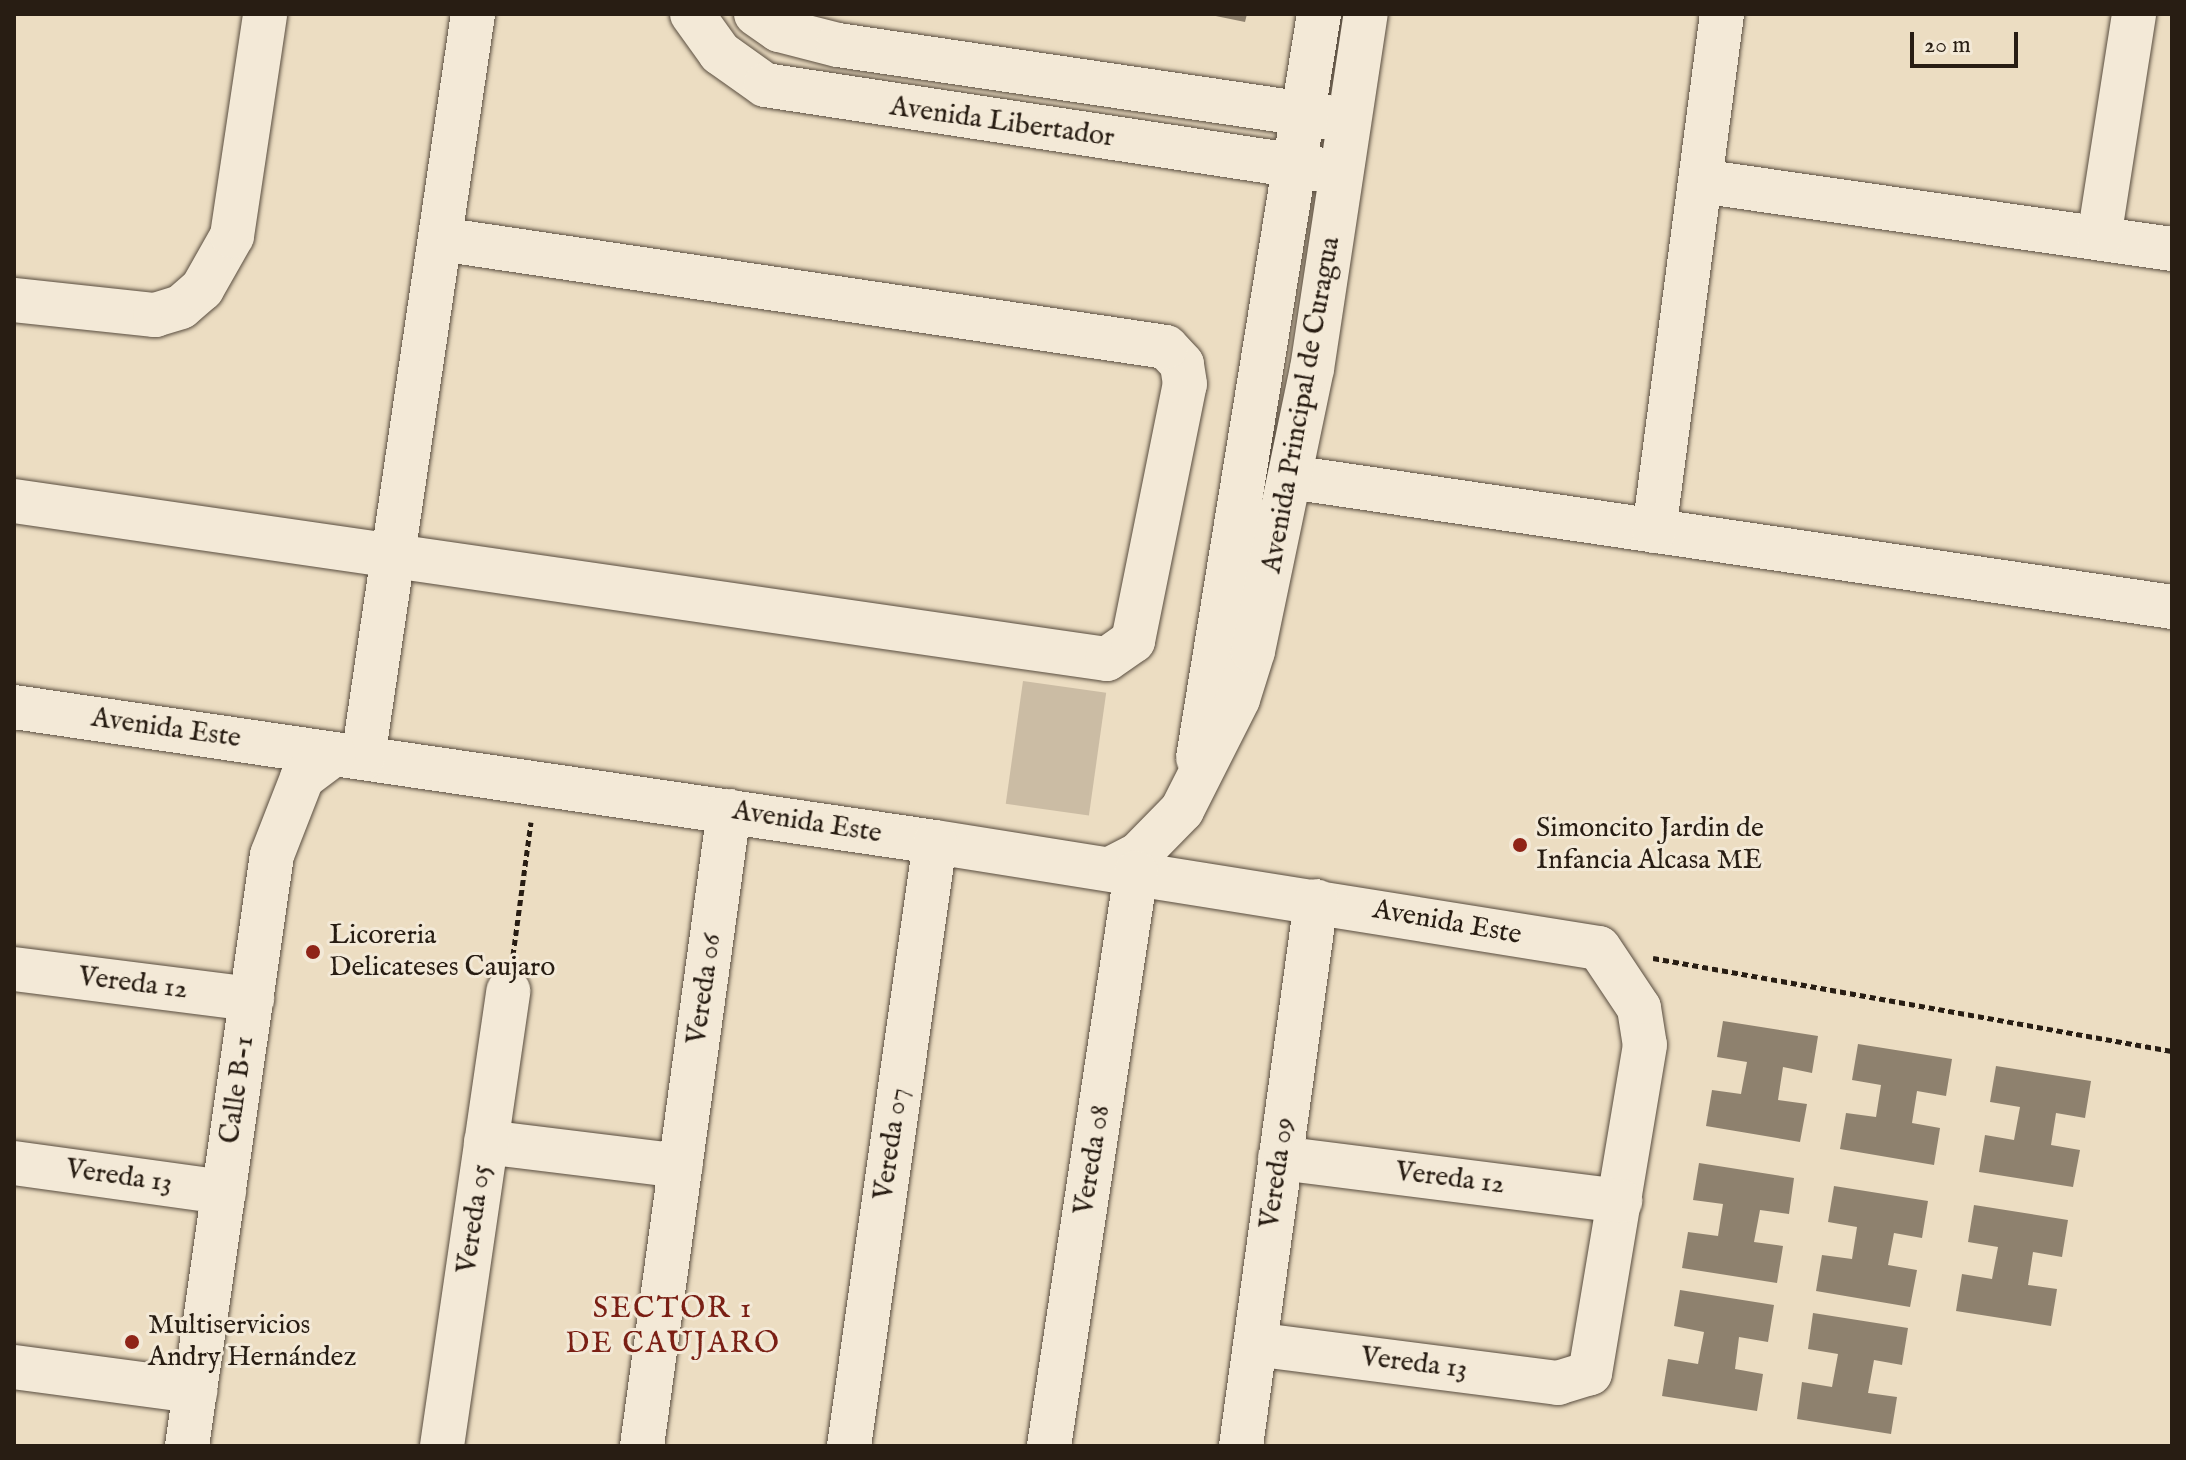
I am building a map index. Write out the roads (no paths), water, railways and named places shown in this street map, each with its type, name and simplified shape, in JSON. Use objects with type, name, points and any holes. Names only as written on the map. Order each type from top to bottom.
[{"type":"street","points":[[14,300],[155,315],[181,307],[202,289],[232,236],[265,14]]},
{"type":"street","points":[[348,756],[393,556],[473,14]]},
{"type":"street","name":"Avenida Libertador","points":[[692,14],[720,53],[765,85],[1342,173]]},
{"type":"street","name":"Avenida Libertador","points":[[756,14],[779,30],[838,45],[1351,121]]},
{"type":"street","name":"Avenida Principal de Curagua","points":[[1195,784],[1204,700],[1297,166],[1319,14]]},
{"type":"street","name":"Avenida Principal de Curagua","points":[[1123,871],[1162,835],[1195,784],[1238,699],[1253,651],[1290,477],[1351,121],[1366,14]]},
{"type":"street","points":[[1654,531],[1722,14]]},
{"type":"street","points":[[2099,238],[2134,14]]},
{"type":"street","points":[[1700,181],[2172,249]]},
{"type":"street","points":[[14,501],[1107,659],[1124,651],[1140,625],[1185,384],[1175,354],[1154,342],[440,239]]},
{"type":"street","points":[[1290,477],[2172,607]]},
{"type":"street","name":"Avenida Este","points":[[14,707],[935,842],[1599,948],[1645,1024],[1620,1201]]},
{"type":"street","name":"Calle B-1","points":[[187,1446],[252,999],[285,812],[302,778],[348,756]]},
{"type":"street","name":"Vereda 06","points":[[642,1446],[729,811]]},
{"type":"street","name":"Vereda 07","points":[[849,1446],[935,842]]},
{"type":"street","name":"Vereda 08","points":[[1049,1446],[1123,871]]},
{"type":"street","name":"Vereda 09","points":[[1241,1446],[1316,901]]},
{"type":"street","name":"Vereda 12","points":[[14,969],[252,999]]},
{"type":"street","name":"Vereda 05","points":[[442,1446],[508,991]]},
{"type":"street","points":[[486,1142],[681,1166]]},
{"type":"street","name":"Vereda 12","points":[[1280,1158],[1620,1201]]},
{"type":"street","name":"Vereda 13","points":[[14,1163],[224,1192]]},
{"type":"street","name":"Vereda 13","points":[[1255,1344],[1573,1383],[1594,1365],[1620,1201]]},
{"type":"street","points":[[14,1367],[195,1391]]},
{"type":"place","name":"Simoncito Jardin de Infancia Alcasa ME","points":[[1520,845]]},
{"type":"place","name":"Licoreria Delicateses Caujaro","points":[[313,952]]},
{"type":"place","name":"Multiservicios Andry Hernández","points":[[132,1342]]},
{"type":"district","name":"SECTOR 1 DE CAUJARO","points":[[673,1326]]}]
